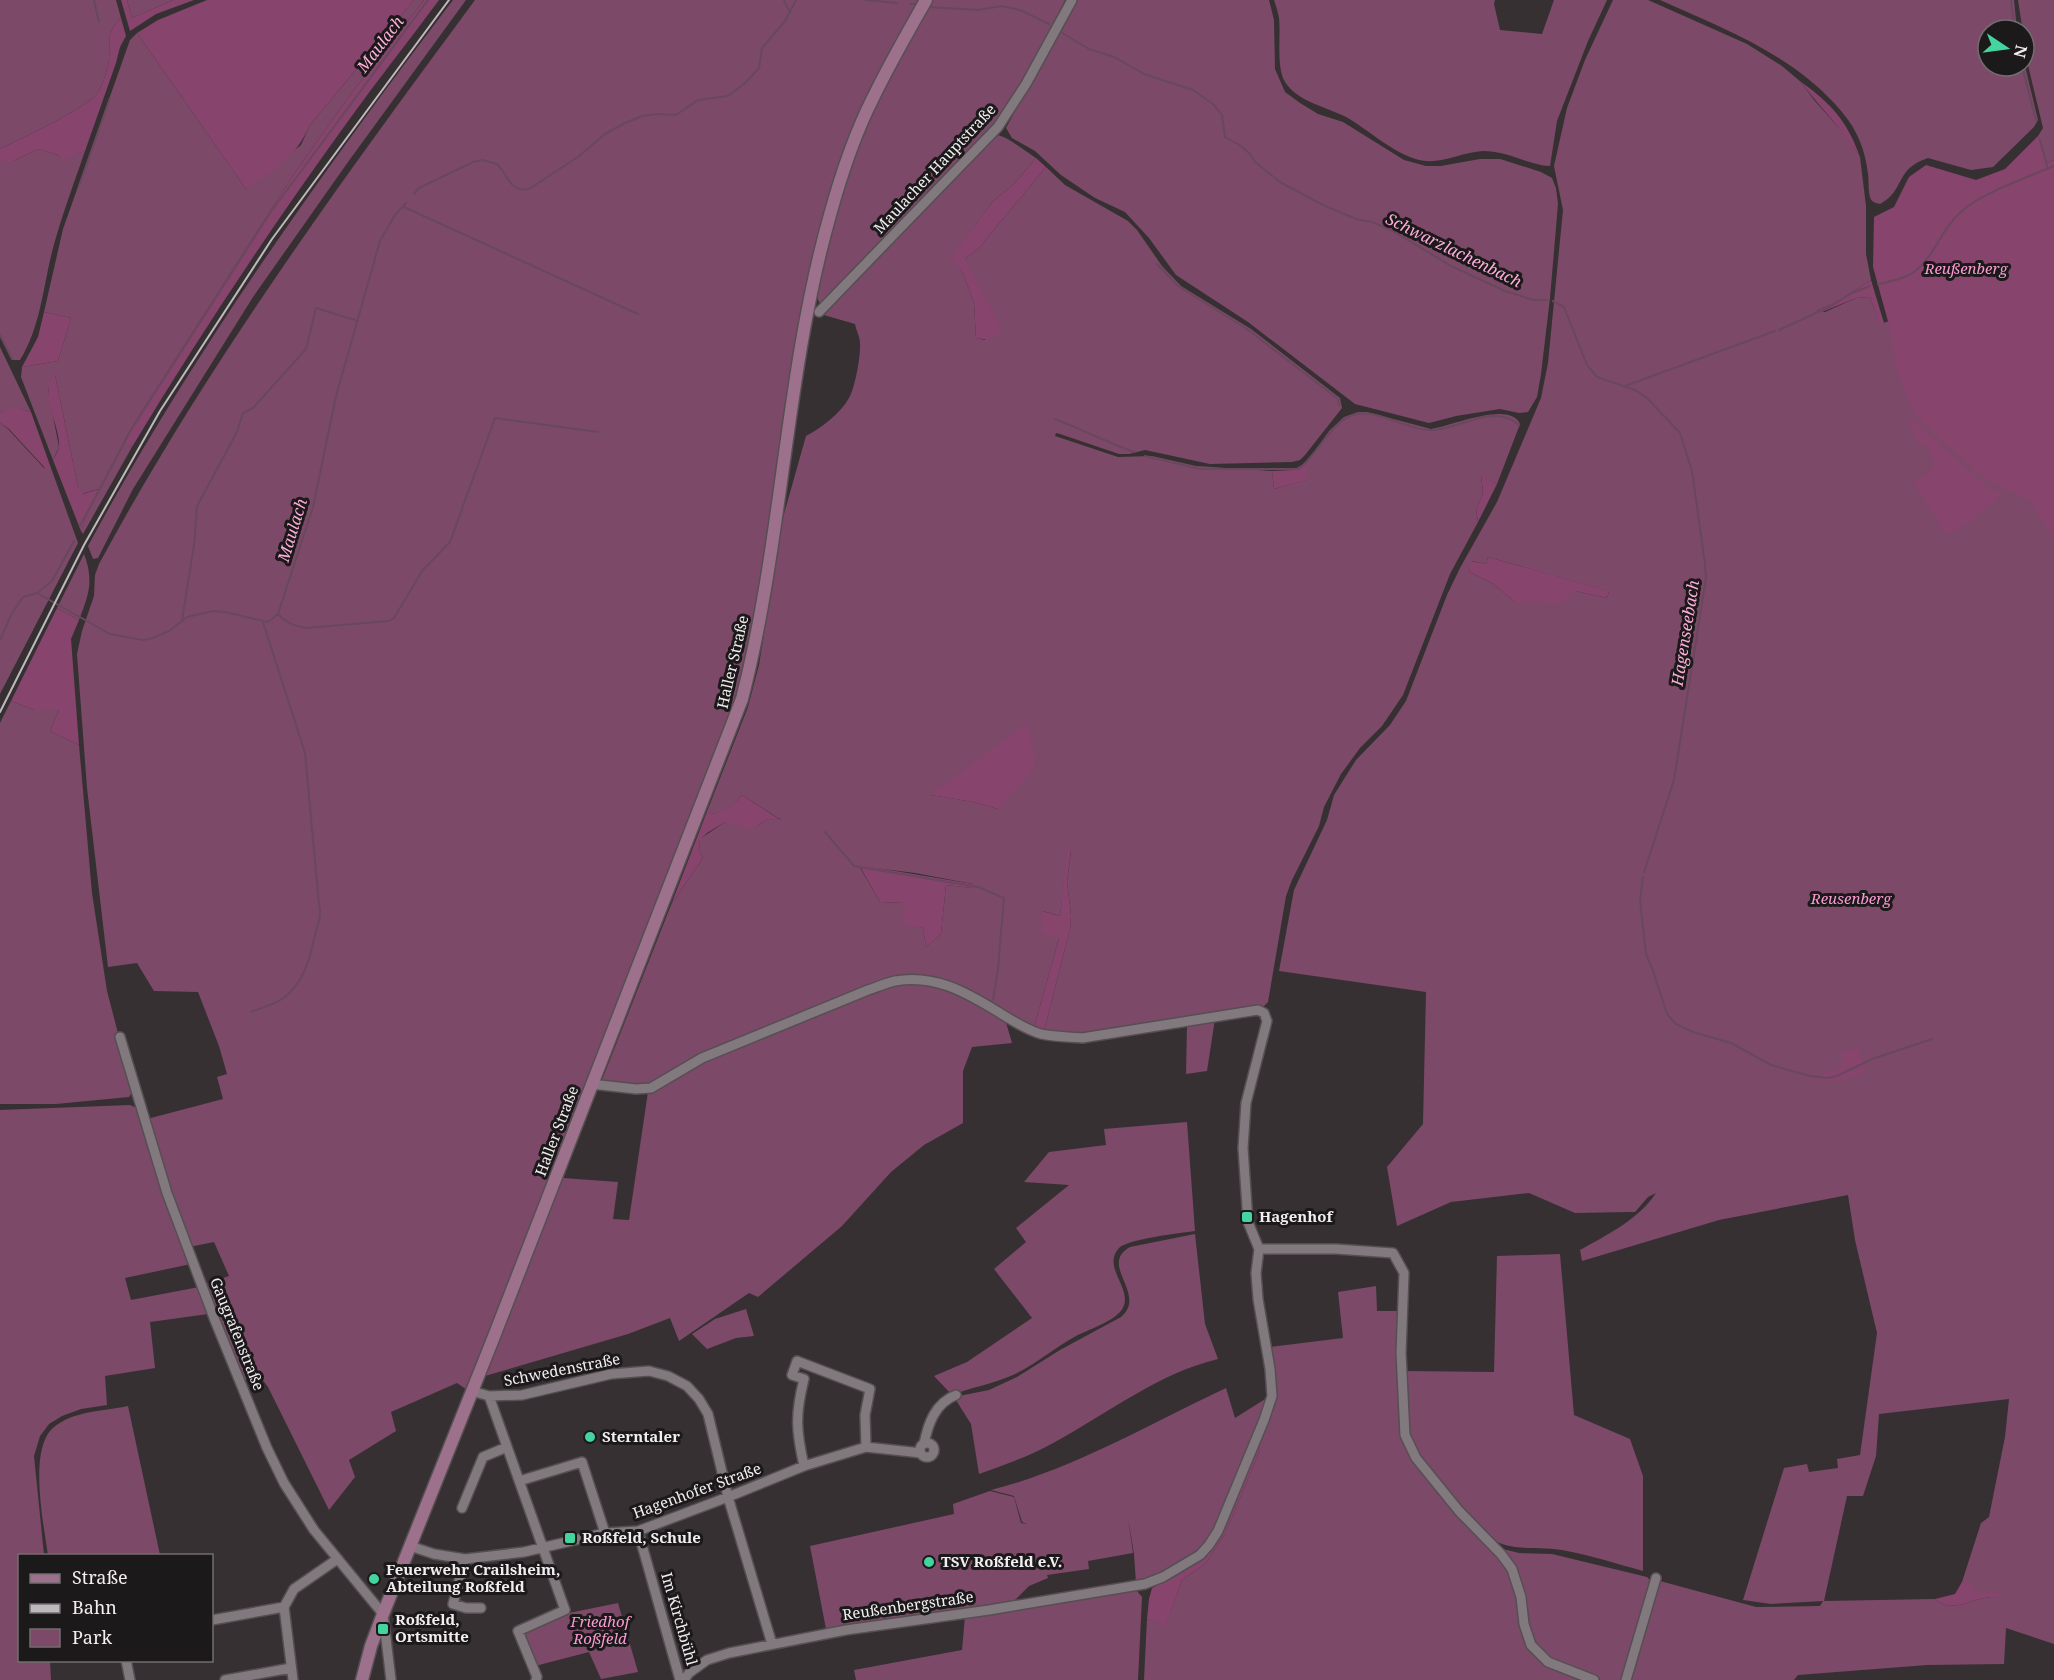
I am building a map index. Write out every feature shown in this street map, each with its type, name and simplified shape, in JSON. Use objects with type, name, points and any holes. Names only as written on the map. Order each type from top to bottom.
[{"type":"main road","name":"Haller Straße","points":[[362,1680],[383,1614],[734,722],[749,671],[808,313],[830,215],[856,137],[873,97],[926,0]]},
{"type":"street","name":"Maulacher Hauptstraße","points":[[819,312],[998,127],[1026,84],[1072,0]]},
{"type":"street","points":[[591,1084],[636,1089],[651,1088],[702,1058],[895,981],[943,984],[963,991],[1020,1026],[1041,1034],[1082,1038],[1258,1010],[1264,1013],[1266,1021],[1246,1103],[1243,1148],[1248,1222],[1259,1248],[1336,1249],[1393,1253],[1404,1273],[1401,1353],[1405,1435],[1408,1443],[1416,1458],[1451,1502],[1512,1569],[1521,1597],[1524,1624],[1531,1646],[1548,1662],[1594,1680]]},
{"type":"street","name":"Gaugrafenstraße","points":[[120,1037],[167,1192],[218,1328],[284,1483],[336,1560],[383,1614]]},
{"type":"street","name":"Reußenbergstraße","points":[[682,1680],[707,1660],[772,1644],[846,1630],[989,1610],[1145,1584],[1200,1555],[1218,1531],[1272,1396],[1270,1369],[1258,1299],[1256,1273],[1259,1248]]},
{"type":"street","points":[[804,1466],[797,1437],[797,1409],[804,1379],[792,1375],[797,1360],[870,1389],[865,1415],[866,1447]]},
{"type":"street","name":"Schwedenstraße","points":[[472,1391],[489,1396],[522,1395],[611,1374],[649,1371],[668,1376],[687,1386],[699,1399],[708,1414],[728,1497],[772,1644]]},
{"type":"street","name":"Hagenhofer Straße","points":[[410,1546],[434,1554],[465,1559],[524,1552],[605,1533],[638,1531],[804,1466],[866,1447],[922,1448],[928,1425],[939,1407],[956,1395]]},
{"type":"street","points":[[489,1396],[565,1610],[518,1631],[537,1677],[536,1680]]},
{"type":"street","points":[[462,1508],[483,1457],[507,1447]]},
{"type":"street","points":[[519,1481],[582,1462],[605,1533]]},
{"type":"street","name":"Im Kirchbühl","points":[[638,1531],[682,1680]]},
{"type":"street","points":[[465,1559],[453,1604],[466,1608],[481,1608]]},
{"type":"street","points":[[293,1680],[284,1607],[294,1589],[336,1560]]},
{"type":"street","points":[[1626,1680],[1656,1578]]},
{"type":"street","points":[[213,1620],[284,1607]]},
{"type":"street","points":[[383,1614],[391,1680]]},
{"type":"street","points":[[369,1655],[387,1657]]},
{"type":"street","points":[[126,1662],[130,1680]]},
{"type":"street","points":[[225,1680],[291,1668]]},
{"type":"green space","points":[[0,0],[116,0],[121,18],[111,33],[106,72],[99,91],[93,98],[54,122],[0,149]]},
{"type":"green space","points":[[121,0],[127,0],[132,18],[173,0],[194,0],[156,14],[130,31]]},
{"type":"green space","points":[[127,0],[173,0],[132,18]]},
{"type":"green space","points":[[207,0],[414,0],[310,125],[291,155],[246,189],[137,33],[158,20]]},
{"type":"green space","points":[[414,0],[424,0],[353,91],[292,177],[137,419],[124,441],[132,447],[83,534],[81,531],[98,489],[82,494],[78,487],[55,375],[48,390],[59,447],[53,460],[21,377],[22,367],[58,361],[71,318],[44,312],[63,229],[130,40],[137,33],[246,189],[301,145],[310,125]]},
{"type":"green space","points":[[424,0],[439,0],[357,108],[290,203],[209,324],[132,447],[124,442],[292,177],[353,91]]},
{"type":"green space","points":[[453,0],[466,0],[253,297],[133,489],[98,558],[93,559],[88,546],[128,474],[214,334],[307,198]]},
{"type":"green space","points":[[475,0],[923,0],[871,94],[806,305],[753,623],[730,715],[467,1390],[457,1383],[391,1412],[396,1431],[349,1460],[355,1477],[329,1510],[268,1387],[259,1375],[244,1380],[203,1285],[229,1276],[214,1242],[189,1247],[147,1119],[223,1099],[217,1077],[227,1074],[198,992],[154,991],[137,963],[108,967],[87,788],[77,654],[94,596],[95,575],[99,564],[184,417],[325,206]]},
{"type":"green space","points":[[933,0],[1065,0],[1038,55],[996,123],[831,299],[820,304],[817,297],[830,241],[845,186],[864,132],[892,70]]},
{"type":"green space","points":[[1074,0],[1269,0],[1274,20],[1275,69],[1285,92],[1300,103],[1318,114],[1343,122],[1404,160],[1426,166],[1441,166],[1480,159],[1500,159],[1541,172],[1552,178],[1558,204],[1550,298],[1537,397],[1528,412],[1519,413],[1500,409],[1429,423],[1355,404],[1248,322],[1176,275],[1149,238],[1125,212],[1095,198],[1061,175],[1035,151],[1012,138],[1006,128]]},
{"type":"green space","points":[[1274,0],[1495,0],[1500,30],[1542,34],[1554,0],[1607,0],[1588,41],[1557,121],[1550,166],[1501,153],[1483,151],[1443,160],[1419,160],[1391,147],[1348,118],[1306,100],[1291,89],[1282,76],[1279,18]]},
{"type":"green space","name":"Reusenberg","points":[[1613,0],[1648,0],[1747,44],[1782,66],[1801,82],[1849,139],[1860,157],[1866,206],[1866,254],[1871,280],[1838,301],[1816,311],[1825,312],[1856,298],[1870,297],[1880,324],[1896,319],[2054,197],[2054,1644],[2006,1628],[2004,1664],[1927,1665],[1798,1675],[1794,1680],[1629,1680],[1660,1581],[1756,1607],[1820,1606],[1823,1601],[1771,1604],[1743,1600],[1784,1468],[1807,1464],[1809,1472],[1838,1468],[1837,1459],[1860,1455],[1877,1333],[1855,1240],[1848,1195],[1719,1220],[1582,1261],[1580,1250],[1632,1219],[1656,1193],[1648,1197],[1635,1212],[1575,1213],[1529,1193],[1451,1202],[1397,1226],[1387,1167],[1423,1124],[1426,992],[1279,971],[1294,890],[1327,820],[1334,795],[1356,760],[1390,725],[1406,701],[1447,595],[1497,502],[1541,398],[1548,363],[1563,210],[1554,166],[1567,108],[1585,60]],"holes":[[[1488,557],[1609,591],[1607,598],[1575,591],[1515,602],[1492,583],[1469,572],[1472,561],[1486,564]],[[2009,1399],[2005,1437],[1989,1517],[1981,1523],[1958,1600],[1999,1596],[1952,1606],[1935,1599],[1824,1601],[1847,1496],[1863,1496],[1876,1456],[1879,1414]]]},
{"type":"green space","points":[[1660,0],[2014,0],[2016,18],[1976,18],[1976,78],[2028,78],[2038,120],[2034,127],[1993,167],[1971,170],[1928,158],[1910,168],[1894,192],[1880,204],[1870,197],[1865,157],[1860,141],[1842,112],[1823,92],[1780,59],[1709,22]]},
{"type":"green space","points":[[2018,0],[2054,0],[2054,160],[2047,163],[2038,136],[2043,128],[2031,78],[2036,78],[2036,18],[2021,18]]},
{"type":"green space","points":[[121,18],[126,36],[120,47],[85,151],[62,161],[58,155],[38,149],[13,161],[0,161],[0,149],[69,114],[93,98],[99,91],[108,64],[111,33]]},
{"type":"green space","points":[[1801,82],[1837,114],[1850,133],[1860,157],[1846,137]]},
{"type":"green space","points":[[997,135],[1011,141],[1036,158],[1013,185],[993,201],[951,259],[963,273],[974,303],[976,338],[985,340],[965,259],[978,249],[1046,167],[1065,185],[1128,221],[1162,266],[1181,286],[1251,329],[1340,398],[1342,408],[1305,455],[1300,460],[1292,462],[1210,464],[1145,450],[1119,454],[1060,434],[1056,433],[1055,436],[1118,457],[1152,456],[1196,466],[1272,471],[1274,489],[1306,480],[1307,462],[1329,431],[1344,417],[1358,412],[1367,412],[1431,429],[1478,417],[1504,414],[1514,417],[1520,424],[1497,484],[1481,476],[1483,493],[1476,509],[1478,522],[1450,574],[1403,695],[1382,726],[1360,748],[1341,774],[1324,807],[1319,826],[1286,896],[1268,1002],[1262,1008],[1093,1033],[1069,1035],[1044,1031],[1070,929],[1071,915],[1067,882],[1071,851],[1068,850],[1060,916],[1043,911],[1059,938],[1034,1028],[960,987],[901,978],[883,980],[711,1050],[656,1082],[644,1085],[611,1085],[602,1080],[671,905],[703,858],[699,850],[700,839],[725,822],[757,826],[768,819],[781,820],[742,795],[727,810],[706,814],[748,707],[759,665],[782,521],[806,436],[824,425],[841,410],[851,393],[859,363],[859,338],[855,324],[824,315]],"holes":[[[962,772],[998,809],[974,802],[931,795]],[[859,866],[915,873],[973,884],[972,888],[946,885],[941,934],[926,947],[923,928],[905,924],[905,903],[880,902]]]},
{"type":"green space","name":"Reußenberg","points":[[2038,136],[2047,163],[2054,160],[2054,538],[2029,500],[1985,479],[1924,424],[1912,409],[1897,370],[1889,325],[1873,267],[1874,217],[1894,207],[1909,177],[1926,165],[1976,180],[2005,169]]},
{"type":"green space","points":[[38,149],[58,155],[62,160],[85,151],[57,236],[33,334],[20,360],[13,360],[0,337],[0,161],[13,161]]},
{"type":"green space","points":[[1036,158],[1046,167],[978,249],[965,259],[1000,326],[1000,332],[995,337],[976,338],[974,303],[963,273],[950,259],[993,201],[1013,185]]},
{"type":"green space","points":[[1871,280],[1884,323],[1880,325],[1870,297],[1856,298],[1817,314],[1816,311],[1838,301]]},
{"type":"green space","points":[[44,312],[71,318],[58,361],[22,367],[38,337]]},
{"type":"green space","points":[[0,347],[31,412],[15,409],[0,413]]},
{"type":"green space","points":[[55,375],[78,487],[83,494],[99,489],[81,531],[53,460],[59,447],[59,439],[48,390]]},
{"type":"green space","points":[[18,408],[31,412],[51,468],[45,468],[9,429],[0,423],[0,413],[7,409]]},
{"type":"green space","points":[[1911,419],[1984,484],[1997,492],[2004,493],[1970,522],[1947,535],[1914,484],[1935,467],[1928,448],[1917,440],[1907,421]]},
{"type":"green space","points":[[0,423],[44,468],[51,468],[78,543],[0,694]]},
{"type":"green space","points":[[1307,462],[1307,480],[1274,489],[1272,471],[1293,470]]},
{"type":"green space","points":[[1481,475],[1497,484],[1478,522],[1476,509],[1483,493]]},
{"type":"green space","points":[[84,554],[89,572],[89,587],[79,620],[57,608]]},
{"type":"green space","points":[[1488,557],[1609,591],[1607,598],[1575,591],[1562,603],[1515,602],[1492,583],[1469,572],[1471,561],[1486,564]]},
{"type":"green space","points":[[57,608],[79,620],[71,639],[79,745],[50,731],[59,710],[34,710],[11,701]]},
{"type":"green space","points":[[11,701],[34,710],[59,710],[50,731],[79,745],[92,893],[107,991],[133,1091],[129,1097],[56,1104],[0,1104],[0,723]]},
{"type":"green space","points":[[1028,723],[1036,766],[998,809],[974,802],[930,795]]},
{"type":"green space","points":[[742,795],[782,821],[768,819],[748,829],[725,822],[707,833],[700,840],[699,850],[703,858],[671,905],[706,814],[726,809]]},
{"type":"green space","points":[[1067,850],[1071,850],[1067,882],[1071,915],[1070,929],[1044,1031],[1034,1028],[1059,938],[1041,933],[1042,911],[1060,916]]},
{"type":"green space","points":[[859,865],[973,884],[972,888],[946,885],[941,934],[926,947],[923,928],[904,925],[904,903],[880,902]]},
{"type":"green space","points":[[922,983],[961,994],[1005,1019],[1012,1043],[972,1047],[963,1071],[963,1123],[924,1145],[891,1172],[842,1226],[758,1297],[749,1293],[679,1341],[670,1318],[628,1334],[485,1376],[563,1178],[618,1182],[613,1219],[629,1220],[648,1092],[712,1057],[869,991],[897,984]]},
{"type":"green space","points":[[1215,1019],[1207,1071],[1186,1074],[1187,1025]]},
{"type":"green space","points":[[1859,1049],[1865,1072],[1838,1081],[1821,1080],[1821,1074],[1841,1068],[1841,1052]]},
{"type":"green space","points":[[130,1105],[137,1108],[191,1264],[125,1278],[131,1300],[199,1287],[208,1314],[150,1322],[155,1368],[105,1376],[107,1405],[81,1409],[62,1416],[49,1424],[40,1436],[34,1456],[44,1554],[18,1554],[18,1662],[50,1662],[51,1680],[0,1680],[0,1110]]},
{"type":"green space","points":[[1187,1122],[1195,1231],[1143,1239],[1119,1248],[1114,1256],[1114,1264],[1125,1296],[1124,1304],[1116,1316],[1076,1336],[1013,1375],[952,1395],[934,1376],[967,1362],[1032,1318],[994,1269],[1026,1242],[1016,1228],[1069,1185],[1024,1182],[1049,1152],[1106,1145],[1104,1129]]},
{"type":"green space","points":[[1195,1234],[1205,1324],[1218,1359],[1196,1365],[1154,1384],[1046,1447],[979,1474],[971,1424],[954,1397],[989,1390],[1017,1377],[1060,1350],[1121,1317],[1128,1308],[1129,1299],[1120,1271],[1119,1262],[1122,1254],[1130,1247]]},
{"type":"green space","points":[[1560,1254],[1574,1415],[1630,1439],[1643,1476],[1643,1571],[1558,1549],[1509,1546],[1491,1539],[1471,1521],[1445,1490],[1422,1458],[1410,1435],[1404,1371],[1494,1372],[1497,1256]]},
{"type":"green space","points":[[1376,1286],[1377,1311],[1401,1311],[1400,1419],[1404,1444],[1419,1468],[1512,1574],[1529,1647],[1584,1680],[1144,1680],[1147,1619],[1166,1624],[1182,1580],[1206,1563],[1225,1534],[1260,1450],[1258,1445],[1276,1403],[1270,1347],[1343,1338],[1338,1292]]},
{"type":"green space","points":[[746,1309],[754,1336],[736,1338],[707,1349],[692,1334],[715,1319]]},
{"type":"green space","points":[[1226,1388],[1235,1418],[1270,1396],[1223,1515],[1201,1550],[1172,1571],[1136,1583],[1134,1554],[1128,1518],[1133,1553],[1088,1561],[1089,1569],[1047,1575],[1048,1578],[1029,1586],[1011,1604],[826,1629],[810,1546],[954,1514],[953,1504],[990,1491],[1014,1497],[1021,1523],[1027,1524],[1022,1522],[1014,1496],[991,1490],[1082,1458]]},
{"type":"green space","points":[[128,1406],[160,1554],[48,1554],[41,1508],[39,1470],[45,1439],[61,1422],[89,1412]]},
{"type":"green space","points":[[1258,1445],[1260,1450],[1225,1534],[1206,1563],[1182,1580],[1166,1625],[1147,1619],[1152,1588],[1201,1560],[1218,1538]]},
{"type":"green space","points":[[1495,1547],[1519,1553],[1552,1554],[1647,1577],[1650,1580],[1623,1680],[1600,1680],[1561,1665],[1548,1658],[1538,1648],[1528,1627],[1523,1598]]},
{"type":"green space","points":[[1966,1581],[1978,1593],[1998,1592],[2000,1596],[1952,1606],[1935,1599],[1955,1594],[1962,1582]]},
{"type":"green space","points":[[1128,1590],[1137,1591],[1142,1597],[1138,1680],[856,1680],[854,1670],[962,1650],[965,1616]]},
{"type":"green space","name":"Friedhof Roßfeld","points":[[618,1603],[638,1672],[601,1679],[589,1652],[535,1666],[521,1632],[569,1613]]},
{"type":"waterway","points":[[94,0],[99,22]]},
{"type":"waterway","name":"Maulach","points":[[80,526],[131,430],[270,213],[428,0]]},
{"type":"waterway","points":[[784,0],[789,11]]},
{"type":"waterway","name":"Maulach","points":[[414,194],[419,188],[473,162],[483,160],[497,164],[513,186],[523,190],[529,189],[578,157],[605,134],[625,123],[642,116],[676,115],[698,100],[728,96],[744,84],[759,68],[762,48],[785,21],[796,0]]},
{"type":"waterway","name":"Schwarzlachenbach","points":[[865,0],[897,3]]},
{"type":"waterway","points":[[2011,0],[2013,18]]},
{"type":"waterway","name":"Schwarzlachenbach","points":[[910,4],[917,4]]},
{"type":"waterway","name":"Schwarzlachenbach","points":[[929,7],[978,10],[1002,6],[1020,10],[1049,24]]},
{"type":"waterway","name":"Schwarzlachenbach","points":[[1059,31],[1089,49],[1114,57],[1144,74],[1193,90],[1213,104],[1222,115],[1225,137],[1241,146],[1255,162],[1280,182],[1323,205],[1393,231],[1451,266],[1505,291],[1533,300],[1547,300]]},
{"type":"waterway","points":[[2025,78],[2036,120]]},
{"type":"waterway","points":[[79,186],[110,98]]},
{"type":"waterway","points":[[2040,140],[2048,169]]},
{"type":"waterway","name":"Schwarzlachenbach","points":[[1878,284],[1901,278],[1918,269],[1954,218],[1971,204],[2054,166]]},
{"type":"waterway","name":"Maulach","points":[[37,593],[110,634],[142,640],[169,631],[187,617],[213,611],[268,622],[278,614],[313,507],[336,396],[380,241],[395,215],[406,203]]},
{"type":"waterway","points":[[404,207],[638,314]]},
{"type":"waterway","points":[[1157,264],[1178,286],[1247,329],[1338,399],[1339,405]]},
{"type":"waterway","name":"Schwarzlachenbach","points":[[1779,330],[1870,286]]},
{"type":"waterway","name":"Hagenseebach","points":[[1553,301],[1564,307],[1587,365],[1597,377],[1635,390],[1647,398],[1680,433],[1692,471],[1706,578],[1674,780],[1644,872]]},
{"type":"waterway","points":[[182,620],[194,545],[197,506],[237,432],[243,413],[253,408],[306,349],[316,308],[358,321]]},
{"type":"waterway","name":"Schwarzlachenbach","points":[[1625,386],[1775,331]]},
{"type":"waterway","points":[[0,335],[12,359]]},
{"type":"waterway","points":[[1145,456],[1200,469],[1299,469],[1330,432],[1350,416],[1370,414],[1431,430],[1487,416],[1509,419],[1519,425]]},
{"type":"waterway","points":[[278,614],[291,624],[306,628],[389,621],[394,618],[422,571],[450,542],[495,418],[598,432]]},
{"type":"waterway","points":[[1055,419],[1134,452]]},
{"type":"waterway","name":"Maulach","points":[[0,640],[12,613],[23,597],[37,593],[52,581],[74,541]]},
{"type":"waterway","points":[[251,1012],[278,1001],[289,993],[300,979],[308,962],[320,912],[305,753],[263,622]]},
{"type":"waterway","points":[[825,832],[854,866],[978,887],[1004,898],[993,1000]]},
{"type":"waterway","name":"Hagenseebach","points":[[1643,877],[1640,901],[1646,954],[1667,1014],[1676,1024],[1693,1032],[1731,1043],[1771,1065],[1810,1076],[1828,1078],[1872,1059],[1932,1039]]},
{"type":"railway","points":[[0,712],[84,545],[160,411],[272,239],[449,0]]},
{"type":"place","name":"Hagenhof","points":[[1247,1217]]},
{"type":"place","name":"Sterntaler","points":[[590,1437]]},
{"type":"place","name":"Roßfeld, Schule","points":[[570,1538]]},
{"type":"place","name":"TSV Roßfeld e.V.","points":[[929,1562]]},
{"type":"place","name":"Feuerwehr Crailsheim, Abteilung Roßfeld","points":[[374,1579]]},
{"type":"place","name":"Roßfeld, Ortsmitte","points":[[383,1629]]}]
